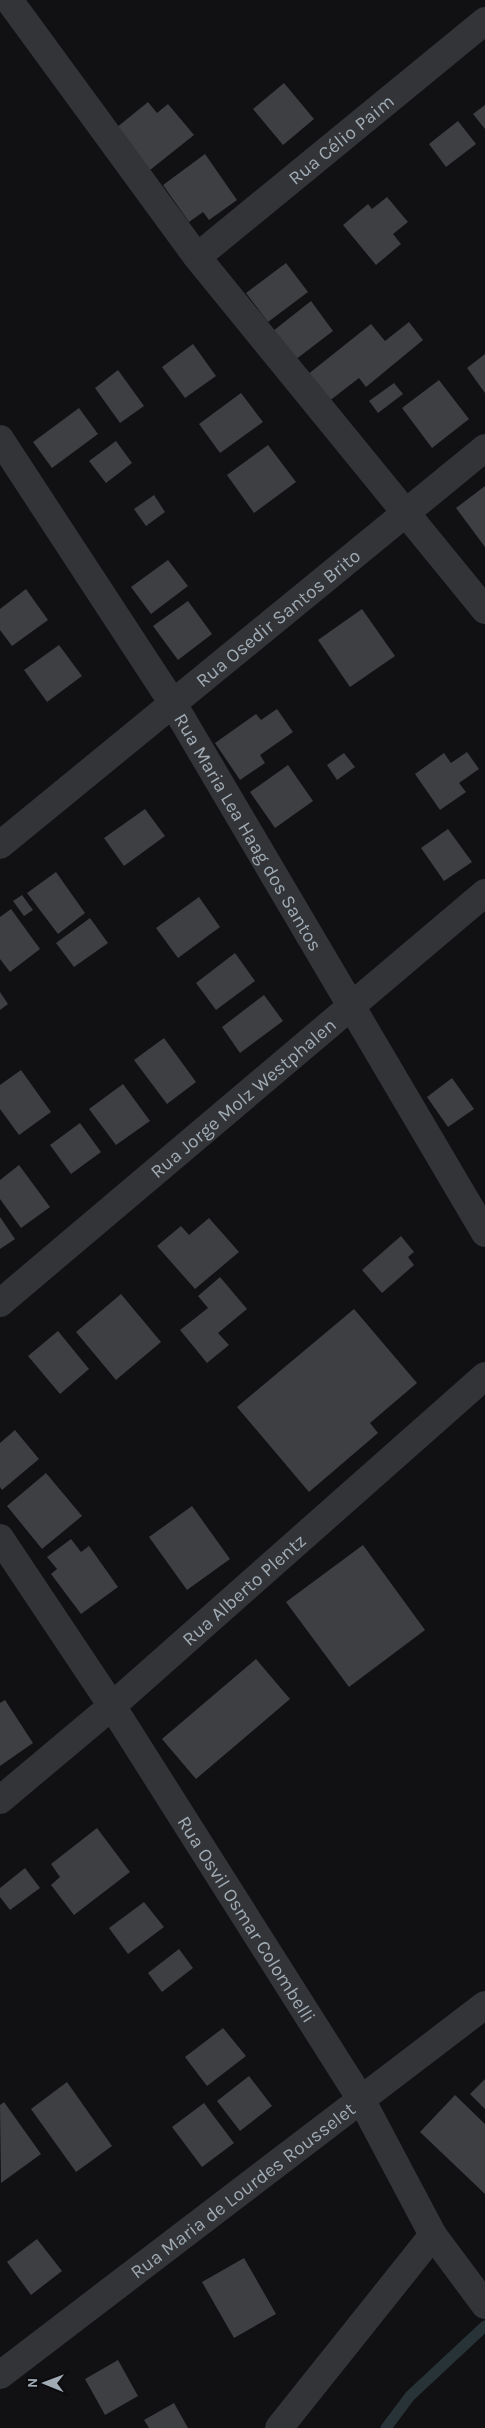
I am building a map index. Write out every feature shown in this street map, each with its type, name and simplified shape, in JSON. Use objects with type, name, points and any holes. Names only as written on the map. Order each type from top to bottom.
[{"type":"street","points":[[9,0],[198,257],[485,610]]},
{"type":"street","name":"Rua Célio Paim","points":[[198,257],[485,22]]},
{"type":"street","name":"Rua Maria Lea Haag dos Santos","points":[[0,439],[172,702],[485,1233]]},
{"type":"street","name":"Rua Osedir Santos Brito","points":[[0,845],[172,702],[485,448]]},
{"type":"street","name":"Rua Jorge Molz Westphalen","points":[[0,1303],[352,1008],[485,893]]},
{"type":"street","name":"Rua Alberto Plentz","points":[[0,1800],[112,1706],[485,1376]]},
{"type":"street","name":"Rua Osvil Osmar Colombelli","points":[[0,1538],[112,1706],[362,2101],[434,2234],[485,2305]]},
{"type":"street","name":"Rua Maria de Lourdes Rousselet","points":[[0,2375],[362,2101],[485,2004]]},
{"type":"street","points":[[279,2428],[434,2234]]},
{"type":"building","points":[[284,83],[314,119],[283,145],[253,109]]},
{"type":"building","points":[[148,102],[157,113],[168,104],[194,135],[150,170],[116,128]]},
{"type":"building","points":[[485,105],[485,129],[473,114]]},
{"type":"building","points":[[458,121],[476,144],[446,167],[429,144]]},
{"type":"building","points":[[205,154],[237,200],[209,220],[203,212],[189,222],[163,185]]},
{"type":"building","points":[[387,197],[408,222],[393,234],[401,244],[376,265],[343,225],[368,204],[372,209]]},
{"type":"building","points":[[286,263],[308,292],[268,322],[246,293]]},
{"type":"building","points":[[311,301],[333,331],[295,360],[273,331]]},
{"type":"building","points":[[409,322],[423,340],[366,387],[359,378],[328,402],[307,375],[371,324],[385,341]]},
{"type":"building","points":[[193,344],[216,376],[185,398],[162,367]]},
{"type":"building","points":[[485,354],[485,393],[467,368]]},
{"type":"building","points":[[118,370],[144,406],[120,423],[95,388]]},
{"type":"building","points":[[439,380],[469,419],[432,448],[402,408]]},
{"type":"building","points":[[394,383],[403,394],[378,413],[369,401]]},
{"type":"building","points":[[241,393],[263,422],[220,453],[199,424]]},
{"type":"building","points":[[79,408],[98,434],[52,468],[33,442]]},
{"type":"building","points":[[116,441],[132,463],[106,483],[89,461]]},
{"type":"building","points":[[268,445],[296,482],[254,513],[227,475]]},
{"type":"building","points":[[485,486],[485,547],[456,508]]},
{"type":"building","points":[[154,495],[165,512],[146,526],[134,509]]},
{"type":"building","points":[[168,560],[188,586],[151,614],[131,587]]},
{"type":"building","points":[[26,589],[48,620],[12,646],[0,630],[0,609]]},
{"type":"building","points":[[188,601],[212,634],[178,660],[153,626]]},
{"type":"building","points":[[362,609],[395,656],[350,687],[318,640]]},
{"type":"building","points":[[59,645],[82,676],[47,702],[24,670]]},
{"type":"building","points":[[277,709],[293,732],[260,755],[265,763],[240,780],[215,743],[256,714],[261,720]]},
{"type":"building","points":[[467,752],[479,769],[459,783],[466,792],[440,810],[415,774],[444,753],[451,763]]},
{"type":"building","points":[[344,753],[355,767],[337,780],[327,765]]},
{"type":"building","points":[[288,765],[313,801],[275,828],[250,792]]},
{"type":"building","points":[[145,809],[165,836],[124,866],[104,838]]},
{"type":"building","points":[[448,829],[472,862],[444,881],[421,848]]},
{"type":"building","points":[[56,872],[85,913],[58,934],[27,893]]},
{"type":"building","points":[[22,895],[33,910],[24,916],[13,901]]},
{"type":"building","points":[[199,897],[220,927],[178,958],[156,928]]},
{"type":"building","points":[[11,909],[40,949],[10,972],[0,959],[0,917]]},
{"type":"building","points":[[90,918],[108,943],[74,967],[56,943]]},
{"type":"building","points":[[235,953],[255,981],[216,1010],[196,983]]},
{"type":"building","points":[[0,992],[8,1004],[0,1010]]},
{"type":"building","points":[[264,995],[283,1021],[240,1053],[222,1027]]},
{"type":"building","points":[[164,1038],[196,1082],[167,1104],[134,1060]]},
{"type":"building","points":[[21,1070],[51,1112],[19,1135],[0,1109],[0,1085]]},
{"type":"building","points":[[452,1078],[474,1109],[448,1127],[427,1097]]},
{"type":"building","points":[[123,1084],[150,1121],[116,1145],[89,1109]]},
{"type":"building","points":[[80,1123],[101,1152],[71,1174],[50,1145]]},
{"type":"building","points":[[19,1165],[50,1207],[21,1228],[0,1199],[0,1180]]},
{"type":"building","points":[[0,1217],[15,1239],[0,1249]]},
{"type":"building","points":[[209,1218],[239,1252],[195,1289],[157,1246],[181,1226],[189,1235]]},
{"type":"building","points":[[401,1236],[414,1252],[408,1257],[414,1265],[382,1293],[362,1270]]},
{"type":"building","points":[[220,1277],[247,1309],[218,1333],[229,1345],[207,1363],[180,1330],[208,1308],[198,1296]]},
{"type":"building","points":[[121,1294],[161,1342],[116,1380],[76,1332]]},
{"type":"building","points":[[354,1309],[417,1383],[370,1423],[378,1433],[309,1492],[237,1407]]},
{"type":"building","points":[[58,1331],[89,1369],[60,1394],[28,1356]]},
{"type":"building","points":[[15,1430],[39,1459],[2,1490],[0,1487],[0,1443]]},
{"type":"building","points":[[46,1473],[82,1516],[42,1549],[7,1506]]},
{"type":"building","points":[[192,1506],[230,1559],[187,1590],[149,1537]]},
{"type":"building","points":[[71,1539],[81,1552],[89,1546],[118,1587],[81,1614],[51,1574],[57,1569],[47,1557]]},
{"type":"building","points":[[363,1545],[425,1630],[349,1687],[286,1602]]},
{"type":"building","points":[[256,1659],[290,1699],[196,1779],[162,1739]]},
{"type":"building","points":[[5,1700],[33,1743],[0,1766],[0,1703]]},
{"type":"building","points":[[97,1828],[130,1872],[74,1915],[51,1885],[60,1877],[51,1864]]},
{"type":"building","points":[[25,1868],[40,1888],[10,1910],[0,1897],[0,1888]]},
{"type":"building","points":[[144,1902],[164,1927],[128,1954],[109,1928]]},
{"type":"building","points":[[179,1949],[193,1968],[162,1992],[148,1973]]},
{"type":"building","points":[[223,2028],[246,2056],[207,2086],[185,2057]]},
{"type":"building","points":[[249,2076],[272,2106],[240,2131],[217,2101]]},
{"type":"building","points":[[485,2079],[485,2109],[470,2094]]},
{"type":"building","points":[[67,2082],[112,2146],[76,2172],[31,2109]]},
{"type":"building","points":[[455,2095],[485,2124],[485,2194],[420,2132]]},
{"type":"building","points":[[4,2102],[41,2154],[1,2183],[0,2105]]},
{"type":"building","points":[[204,2103],[234,2143],[202,2167],[172,2127]]},
{"type":"building","points":[[37,2239],[62,2271],[31,2295],[7,2262]]},
{"type":"building","points":[[244,2258],[276,2314],[234,2338],[202,2282]]},
{"type":"building","points":[[118,2360],[138,2396],[105,2415],[85,2379]]},
{"type":"building","points":[[174,2403],[188,2428],[149,2428],[144,2420]]},
{"type":"waterway","points":[[386,2428],[410,2396],[485,2326]]}]
